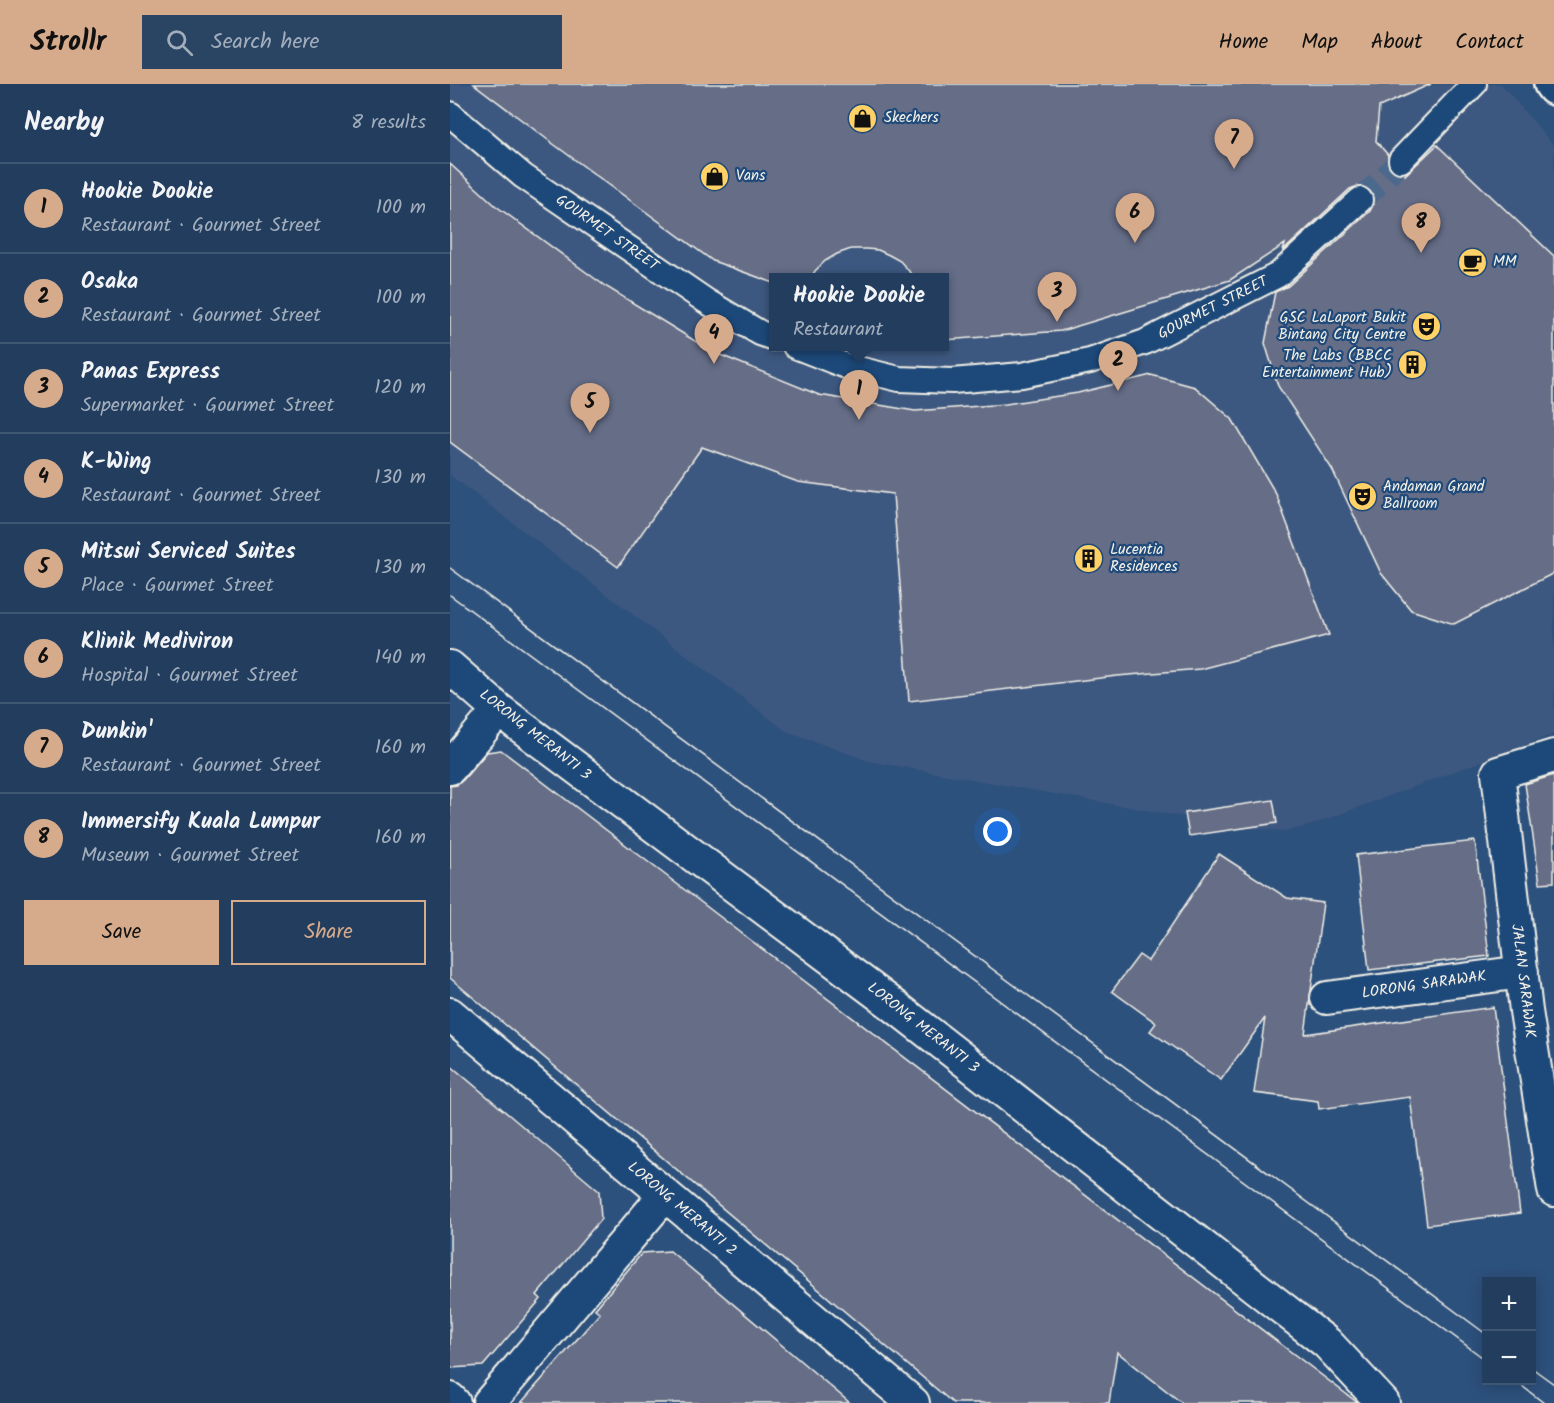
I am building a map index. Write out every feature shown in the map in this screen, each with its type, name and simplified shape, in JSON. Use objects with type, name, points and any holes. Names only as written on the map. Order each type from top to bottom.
[{"type":"main road","points":[[1551,84],[1554,88]]},
{"type":"street","points":[[1401,160],[1473,84]]},
{"type":"street","name":"GOURMET STREET","points":[[450,114],[524,176],[706,302],[769,336]]},
{"type":"street","name":"GOURMET STREET","points":[[808,351],[846,366],[898,379],[952,381],[1022,375],[1090,361],[1145,342],[1278,275],[1360,200]]},
{"type":"street","name":"LORONG MERANTI 3","points":[[450,668],[499,710],[892,1004],[1327,1343],[1383,1403]]},
{"type":"street","points":[[450,768],[499,710]]},
{"type":"street","name":"JALAN SARAWAK","points":[[1554,756],[1498,773],[1526,1011],[1554,1190]]},
{"type":"street","name":"LORONG SARAWAK","points":[[1327,999],[1522,972]]},
{"type":"street","name":"LORONG MERANTI 2","points":[[450,1014],[913,1403]]},
{"type":"street","points":[[489,1403],[665,1195]]},
{"type":"street","points":[[450,1400],[454,1403]]},
{"type":"shaded area","points":[[450,84],[1501,84],[1554,146],[1554,734],[1311,825],[1286,831],[1248,828],[869,761],[786,731],[450,475]]},
{"type":"building","points":[[474,84],[1431,84],[1379,107],[1376,141],[1388,155],[1387,163],[1391,170],[1405,175],[1437,145],[1554,256],[1554,573],[1454,624],[1411,610],[1381,573],[1332,469],[1278,386],[1265,343],[1275,292],[1288,286],[1370,211],[1374,198],[1371,191],[1365,187],[1358,186],[1350,189],[1283,251],[1285,244],[1230,280],[1061,331],[949,340],[949,273],[910,273],[900,261],[878,250],[851,249],[825,261],[814,273],[769,273],[769,281],[713,261]]},
{"type":"building","points":[[450,164],[496,206],[605,286],[713,352],[819,395],[915,411],[1006,404],[1078,393],[1151,375],[1195,387],[1232,419],[1276,494],[1329,635],[1200,669],[1117,676],[909,701],[893,494],[798,482],[702,447],[618,567],[450,442]]},
{"type":"building","points":[[501,750],[1358,1403],[1182,1403],[1117,1352],[1109,1403],[953,1403],[450,978],[450,786],[457,785],[463,780],[487,752]]},
{"type":"building","points":[[1554,775],[1554,882],[1540,883],[1525,784]]},
{"type":"building","points":[[1273,800],[1277,823],[1189,836],[1185,813]]},
{"type":"building","points":[[1475,841],[1489,956],[1369,970],[1356,855]]},
{"type":"building","points":[[1219,854],[1287,898],[1323,903],[1305,1034],[1493,1007],[1520,1213],[1427,1225],[1410,1097],[1319,1109],[1318,1101],[1254,1093],[1265,1018],[1221,1080],[1150,1031],[1156,1023],[1112,991],[1139,955],[1148,961]]},
{"type":"building","points":[[450,1065],[599,1191],[601,1219],[537,1295],[541,1299],[483,1366],[450,1368]]},
{"type":"building","points":[[670,1251],[850,1403],[521,1403],[600,1313],[595,1309],[642,1253]]},
{"type":"tunnel","points":[[1360,200],[1401,160]]},
{"type":"tram line","points":[[450,568],[1482,1331]]},
{"type":"tram line","points":[[450,595],[1482,1357]]},
{"type":"tram line","points":[[1536,1371],[1554,1384]]},
{"type":"tram line","points":[[1521,1385],[1544,1403]]},
{"type":"place","name":"Skechers","points":[[863,118]]},
{"type":"place","name":"Dunkin'","points":[[1234,169]]},
{"type":"place","name":"Vans","points":[[715,176]]},
{"type":"place","name":"Klinik Mediviron","points":[[1135,243]]},
{"type":"place","name":"Immersify Kuala Lumpur","points":[[1421,253]]},
{"type":"place","name":"MM","points":[[1472,262]]},
{"type":"place","name":"Panas Express","points":[[1057,322]]},
{"type":"place","name":"GSC LaLaport Bukit Bintang City Centre","points":[[1427,327]]},
{"type":"place","name":"K-Wing","points":[[714,364]]},
{"type":"place","name":"The Labs (BBCC Entertainment Hub)","points":[[1413,365]]},
{"type":"place","name":"Osaka","points":[[1118,391]]},
{"type":"place","name":"Hookie Dookie","points":[[859,420]]},
{"type":"place","name":"Mitsui Serviced Suites","points":[[590,433]]},
{"type":"place","name":"Andaman Grand Ballroom","points":[[1362,496]]},
{"type":"place","name":"Lucentia Residences","points":[[1089,559]]}]
